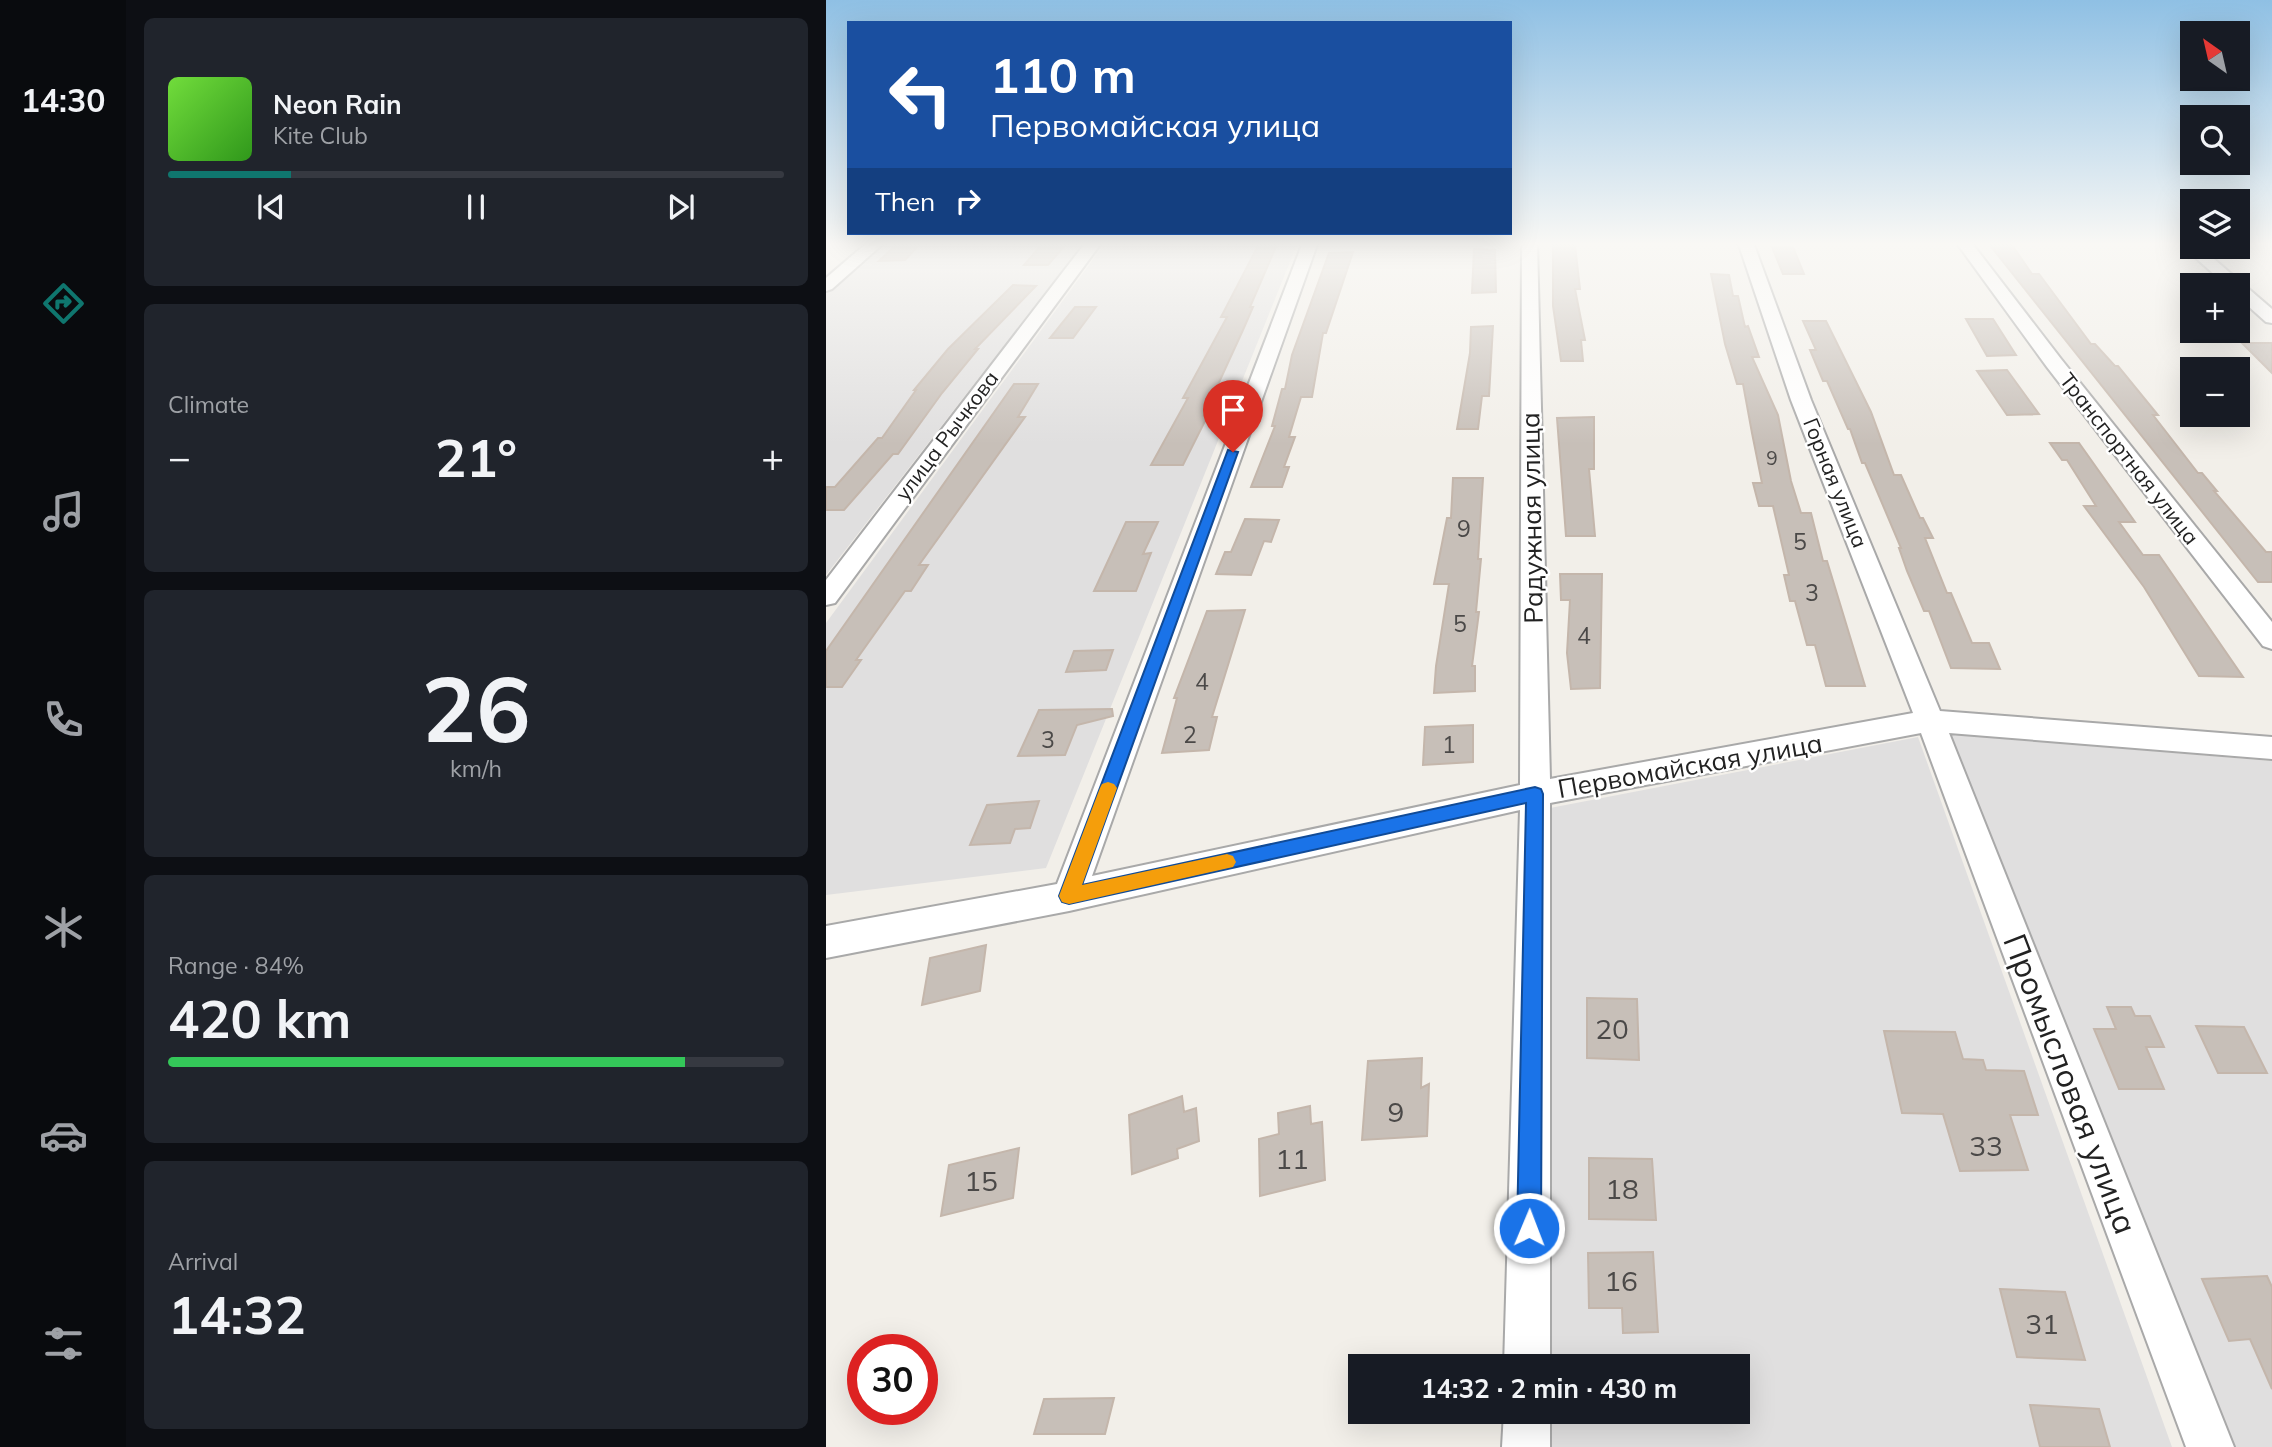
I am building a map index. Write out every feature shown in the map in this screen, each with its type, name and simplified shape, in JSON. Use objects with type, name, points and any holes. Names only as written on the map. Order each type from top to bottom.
[{"type":"street","name":"улица Рычкова","points":[[826,597],[1043,310]]},
{"type":"street","points":[[1069,896],[1285,310]]},
{"type":"street","name":"Радужная улица","points":[[1527,1354],[1535,794],[1530,310]]},
{"type":"street","name":"Горная улица","points":[[1770,310],[1801,400],[1930,721]]},
{"type":"street","name":"Транспортная улица","points":[[2014,310],[2272,640]]},
{"type":"street","name":"Первомайская улица","points":[[826,942],[1069,896],[1535,794],[1930,721],[2272,748]]},
{"type":"street","name":"Промысловая улица","points":[[1930,721],[2210,1447]]},
{"type":"street","points":[[1526,1447],[1527,1424]]},
{"type":"shaded area","points":[[826,310],[1032,310],[826,575]]},
{"type":"shaded area","points":[[1056,310],[1271,310],[1046,868],[826,895],[826,623]]},
{"type":"shaded area","points":[[1947,734],[2272,761],[2272,1447],[2231,1447]]},
{"type":"shaded area","points":[[1918,737],[2172,1447],[1548,1447],[1548,1424],[1750,1424],[1750,1354],[1548,1354],[1550,808]]},
{"type":"building","points":[[988,310],[1013,310],[975,349],[978,349],[898,454],[893,454],[844,510],[826,510],[826,487],[835,487],[878,438],[882,438],[914,390],[948,349]]},
{"type":"building","points":[[1073,310],[1094,310],[1073,338],[1050,338]]},
{"type":"building","points":[[1225,310],[1252,310],[1204,415],[1208,415],[1183,465],[1151,465],[1188,398],[1183,398],[1227,317],[1221,317]]},
{"type":"building","points":[[1308,310],[1334,310],[1326,333],[1323,333],[1312,397],[1301,397],[1289,437],[1295,437],[1284,467],[1289,467],[1282,487],[1251,487],[1275,426],[1272,426],[1282,389],[1285,389],[1292,355]]},
{"type":"building","points":[[1554,310],[1579,310],[1585,340],[1581,340],[1583,361],[1561,361]]},
{"type":"building","points":[[1718,310],[1741,310],[1745,327],[1748,326],[1759,357],[1752,357],[1778,415],[1791,481],[1801,513],[1811,513],[1823,561],[1827,561],[1865,686],[1826,686],[1815,645],[1807,645],[1795,601],[1790,601],[1784,575],[1789,575],[1773,506],[1759,506],[1753,483],[1762,483],[1743,384],[1737,384]]},
{"type":"building","points":[[2041,310],[2065,310],[2091,344],[2095,344],[2118,366],[2158,415],[2153,415],[2198,473],[2202,473],[2266,552],[2272,552],[2272,582],[2258,582]]},
{"type":"building","points":[[1966,319],[1993,319],[2016,355],[1987,356]]},
{"type":"building","points":[[1803,321],[1826,321],[1871,412],[1894,475],[1901,475],[1920,518],[1923,518],[1933,538],[1925,538],[1947,593],[1951,593],[1972,643],[1989,643],[2000,669],[1951,668],[1929,611],[1924,611],[1907,571],[1901,548],[1865,463],[1862,463],[1850,429],[1827,381],[1823,381],[1810,350],[1816,350]]},
{"type":"building","points":[[1493,326],[1489,396],[1482,396],[1478,429],[1457,429],[1470,353],[1471,327]]},
{"type":"building","points":[[2242,343],[2272,343],[2272,373]]},
{"type":"building","points":[[2007,370],[2039,414],[2007,415],[1977,371]]},
{"type":"building","points":[[1014,384],[1038,384],[1018,417],[1025,417],[919,565],[928,565],[911,591],[905,591],[856,660],[861,660],[842,687],[826,687],[826,651]]},
{"type":"building","points":[[1594,417],[1594,469],[1589,469],[1595,536],[1566,536],[1557,418]]},
{"type":"building","points":[[2050,443],[2079,443],[2135,522],[2119,522],[2143,555],[2159,555],[2243,677],[2199,676],[2144,587],[2084,506],[2096,506],[2067,460],[2062,460]]},
{"type":"building","points":[[1453,478],[1483,478],[1478,559],[1481,559],[1476,612],[1479,612],[1472,666],[1475,666],[1475,691],[1434,693],[1449,584],[1434,584],[1447,518],[1451,518]]},
{"type":"building","points":[[1245,519],[1279,520],[1271,542],[1264,541],[1251,575],[1216,574],[1225,552],[1231,552]]},
{"type":"building","points":[[1126,522],[1158,522],[1143,554],[1151,553],[1136,591],[1094,591]]},
{"type":"building","points":[[1560,574],[1602,574],[1600,688],[1571,689],[1567,653],[1570,600],[1561,600]]},
{"type":"building","points":[[1245,610],[1212,717],[1217,717],[1209,750],[1162,753],[1177,698],[1174,698],[1207,611]]},
{"type":"building","points":[[1113,650],[1106,670],[1066,672],[1074,651]]},
{"type":"building","points":[[1112,709],[1113,716],[1077,725],[1065,755],[1018,756],[1039,710]]},
{"type":"building","points":[[1473,725],[1473,762],[1423,765],[1425,727]]},
{"type":"building","points":[[1039,801],[1030,828],[1015,829],[1010,843],[970,845],[987,805]]},
{"type":"building","points":[[986,945],[980,991],[922,1005],[930,958]]},
{"type":"building","points":[[1587,998],[1637,999],[1639,1060],[1587,1058]]},
{"type":"building","points":[[2107,1007],[2131,1007],[2135,1016],[2150,1016],[2164,1047],[2146,1047],[2164,1089],[2119,1089],[2094,1029],[2116,1029]]},
{"type":"building","points":[[2196,1026],[2244,1027],[2267,1073],[2218,1073]]},
{"type":"building","points":[[1884,1031],[1955,1032],[1963,1059],[1983,1060],[1986,1070],[2024,1071],[2038,1115],[2010,1115],[2028,1170],[1960,1171],[1943,1114],[1902,1113]]},
{"type":"building","points":[[1422,1058],[1421,1088],[1429,1084],[1427,1136],[1362,1140],[1368,1061]]},
{"type":"building","points":[[1182,1096],[1184,1112],[1196,1108],[1199,1141],[1177,1149],[1178,1158],[1132,1174],[1129,1115]]},
{"type":"building","points":[[1310,1106],[1311,1124],[1322,1122],[1325,1180],[1260,1196],[1259,1139],[1279,1134],[1278,1113]]},
{"type":"building","points":[[1019,1148],[1013,1198],[941,1216],[949,1165]]},
{"type":"building","points":[[1589,1158],[1652,1159],[1656,1220],[1589,1219]]},
{"type":"building","points":[[1653,1252],[1658,1332],[1623,1333],[1622,1308],[1589,1308],[1588,1253]]},
{"type":"building","points":[[2267,1276],[2272,1287],[2272,1389],[2250,1339],[2229,1341],[2202,1279]]},
{"type":"building","points":[[2000,1289],[2065,1292],[2085,1360],[2017,1357]]},
{"type":"building","points":[[1114,1398],[1105,1434],[1034,1434],[1044,1399]]},
{"type":"building","points":[[2030,1405],[2099,1409],[2110,1447],[2040,1447]]},
{"type":"slow traffic","points":[[1108,788],[1069,896],[1227,862]]},
{"type":"route","points":[[1233,452],[1069,896],[1535,794],[1529,1228]]}]
